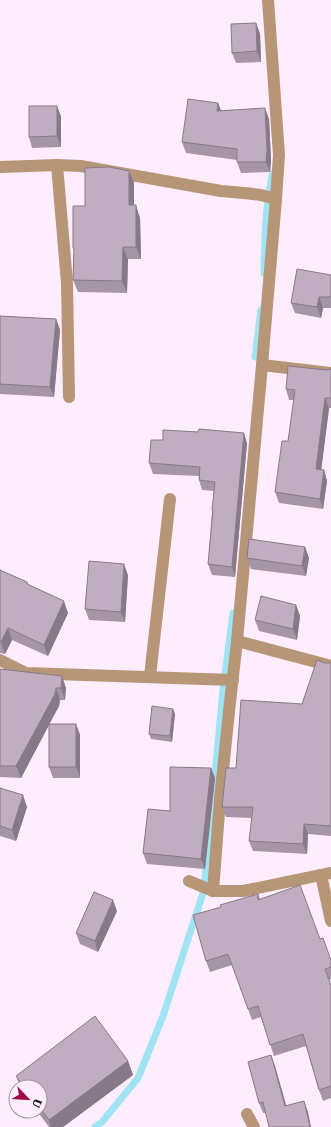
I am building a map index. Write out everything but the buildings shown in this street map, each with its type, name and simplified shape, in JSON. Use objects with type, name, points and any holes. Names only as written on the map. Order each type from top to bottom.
[{"type":"street","points":[[210,890],[230,702],[227,679],[237,640],[262,365],[269,198],[279,155],[268,0]]},
{"type":"street","points":[[0,167],[57,165],[82,166],[269,198]]},
{"type":"street","points":[[57,165],[67,283],[69,398]]},
{"type":"street","points":[[262,365],[331,373]]},
{"type":"street","points":[[150,676],[170,499]]},
{"type":"street","points":[[237,640],[331,666]]},
{"type":"street","points":[[0,660],[26,673],[227,679]]},
{"type":"street","points":[[189,881],[210,890],[243,891],[326,874],[331,921]]},
{"type":"street","points":[[247,1114],[254,1127]]},
{"type":"waterway","points":[[264,273],[267,210],[273,173]]},
{"type":"waterway","points":[[255,357],[261,310]]},
{"type":"waterway","points":[[95,1127],[102,1122],[138,1078],[163,1016],[204,890],[223,690],[233,613]]}]
